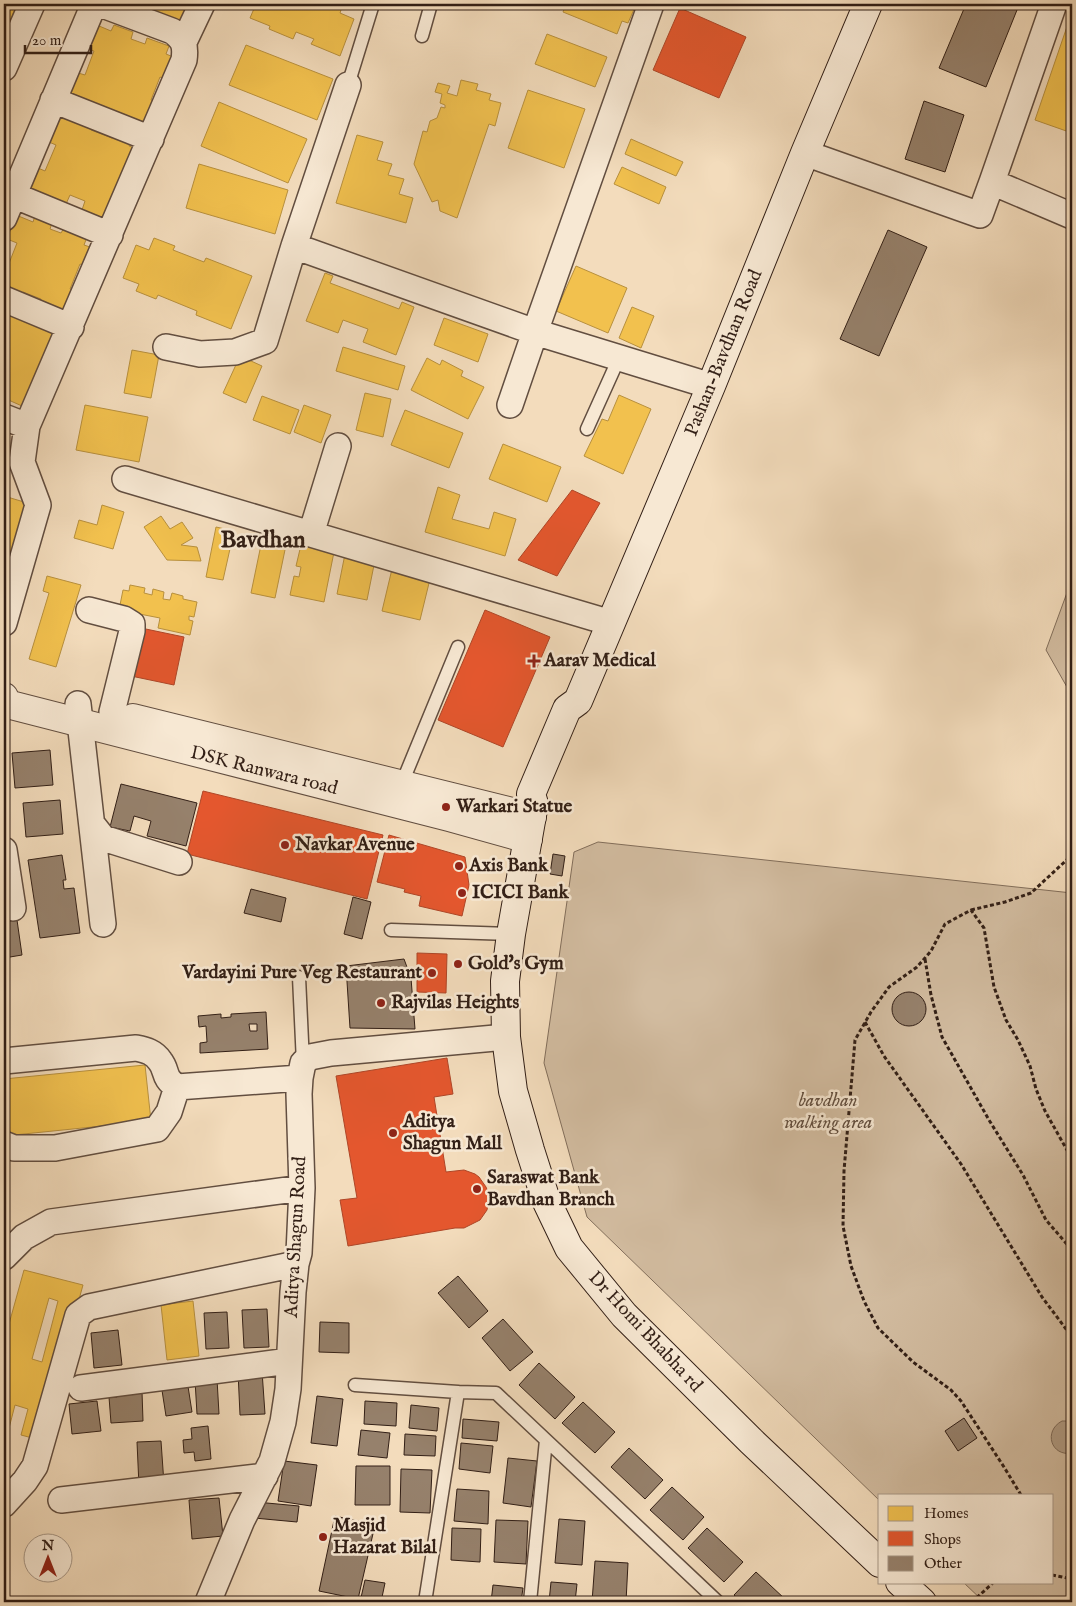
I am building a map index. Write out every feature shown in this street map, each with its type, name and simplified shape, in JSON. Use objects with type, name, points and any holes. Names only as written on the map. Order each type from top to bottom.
[{"type":"main road","name":"Pashan-Bavdhan Road","points":[[531,820],[545,799],[582,714],[578,701],[711,386],[805,153],[868,4]]},
{"type":"main road","name":"DSK Ranwara road","points":[[4,685],[79,714]]},
{"type":"main road","name":"DSK Ranwara road","points":[[4,697],[7,704],[126,722],[458,809],[531,820]]},
{"type":"main road","name":"Dr Homi Bhabha rd","points":[[531,820],[511,934],[506,981],[506,1037],[514,1091],[546,1200],[569,1248],[624,1316],[751,1441],[878,1561]]},
{"type":"main road","points":[[902,1584],[922,1602]]},
{"type":"street","points":[[4,68],[32,4]]},
{"type":"street","points":[[4,218],[94,4]]},
{"type":"street","points":[[100,4],[172,30],[184,42]]},
{"type":"street","points":[[4,623],[38,505],[22,462],[28,426],[184,60],[184,42],[202,4]]},
{"type":"street","points":[[510,405],[651,4]]},
{"type":"street","points":[[805,153],[980,215],[1054,4]]},
{"type":"street","points":[[166,347],[200,354],[235,352],[264,341],[348,85]]},
{"type":"street","points":[[54,100],[151,139]]},
{"type":"street","points":[[992,182],[1072,216]]},
{"type":"street","points":[[13,195],[110,235]]},
{"type":"street","points":[[294,246],[535,332],[711,386]]},
{"type":"street","points":[[4,299],[71,327]]},
{"type":"street","points":[[4,417],[28,426]]},
{"type":"street","points":[[311,534],[338,446]]},
{"type":"street","points":[[125,479],[611,623]]},
{"type":"street","points":[[89,610],[124,619],[132,624],[126,722]]},
{"type":"street","points":[[79,714],[103,924]]},
{"type":"street","points":[[92,824],[103,838],[179,862]]},
{"type":"street","points":[[4,850],[13,908]]},
{"type":"street","points":[[4,1061],[136,1048],[150,1051],[161,1062],[169,1082],[177,1087],[302,1071],[310,1057],[331,1053],[506,1037]]},
{"type":"street","name":"Aditya Shagun Road","points":[[208,1602],[242,1520],[272,1461],[283,1422],[288,1389],[302,1188],[299,1094],[302,1071]]},
{"type":"street","points":[[4,1144],[14,1148],[54,1148],[157,1129],[169,1112],[177,1087]]},
{"type":"street","points":[[4,1258],[24,1237],[51,1222],[302,1188]]},
{"type":"street","points":[[4,1504],[25,1481],[35,1466],[78,1315],[88,1308],[296,1264]]},
{"type":"street","points":[[81,1388],[289,1361]]},
{"type":"street","points":[[62,1500],[265,1476]]},
{"type":"lane","points":[[348,85],[373,4]]},
{"type":"lane","points":[[422,36],[431,4]]},
{"type":"lane","points":[[587,429],[619,358]]},
{"type":"lane","points":[[398,794],[458,647]]},
{"type":"lane","points":[[390,930],[511,934]]},
{"type":"lane","points":[[298,977],[302,1071]]},
{"type":"lane","points":[[355,1385],[496,1393],[718,1602]]},
{"type":"lane","points":[[425,1602],[458,1392]]},
{"type":"lane","points":[[530,1602],[546,1440]]},
{"type":"path","points":[[1019,1494],[961,1401],[951,1390],[913,1362],[878,1328],[864,1301],[850,1266],[843,1226],[844,1171],[855,1040],[889,986],[917,967],[931,951],[945,924],[971,910],[1005,902],[1031,893],[1072,855]]},
{"type":"path","points":[[971,910],[984,928],[994,987],[1006,1020],[1030,1066],[1036,1089],[1045,1111],[1072,1159]]},
{"type":"path","points":[[925,958],[931,995],[942,1037],[1023,1175],[1046,1220],[1072,1250]]},
{"type":"path","points":[[865,1022],[884,1056],[961,1164],[1042,1296],[1072,1337]]},
{"type":"path","points":[[1054,1575],[1072,1579]]},
{"type":"path","points":[[972,1602],[992,1584]]},
{"type":"green space","points":[[1072,579],[1072,696],[1046,650]]},
{"type":"green space","name":"bavdhan walking area","points":[[598,842],[1072,893],[1072,1602],[984,1602],[965,1584],[1054,1584],[1054,1494],[878,1494],[878,1499],[587,1217],[544,1063],[574,852]]},
{"type":"shaded area","points":[[1062,1421],[1072,1421],[1072,1453],[1059,1451],[1052,1442],[1053,1431],[1056,1425]]},
{"type":"building: Homes","points":[[4,4],[24,4],[21,12],[15,9],[7,29],[14,32],[4,42]]},
{"type":"building: Homes","points":[[147,4],[188,4],[181,23],[150,11],[152,5]]},
{"type":"building: Homes","points":[[256,4],[325,4],[330,8],[334,4],[342,7],[340,13],[354,19],[340,56],[311,44],[314,39],[296,32],[293,39],[269,29],[270,26],[250,18]]},
{"type":"building: Homes","points":[[566,4],[627,4],[635,7],[628,23],[622,21],[617,34],[563,12]]},
{"type":"building: Homes","points":[[1072,12],[1072,133],[1035,120]]},
{"type":"building: Homes","points":[[92,23],[111,31],[114,25],[133,32],[131,39],[145,44],[147,38],[169,46],[166,54],[178,59],[169,81],[160,77],[151,100],[155,101],[144,129],[63,97],[75,72],[85,75],[94,51],[84,48]]},
{"type":"building: Homes","points":[[547,34],[607,57],[595,87],[535,64]]},
{"type":"building: Homes","points":[[246,45],[333,79],[317,120],[229,85]]},
{"type":"building: Homes","points":[[461,80],[478,84],[476,90],[491,94],[489,100],[501,103],[495,126],[489,124],[457,218],[440,211],[438,200],[432,202],[414,164],[423,131],[427,132],[430,121],[437,118],[441,107],[445,108],[445,105],[440,103],[442,94],[435,92],[438,83],[450,86],[447,93],[457,96]]},
{"type":"building: Homes","points":[[528,90],[585,109],[564,168],[508,148]]},
{"type":"building: Homes","points":[[219,102],[307,139],[288,183],[201,146]]},
{"type":"building: Homes","points":[[55,114],[94,123],[91,130],[112,138],[115,131],[132,138],[129,146],[140,150],[134,166],[126,163],[113,196],[109,221],[82,210],[85,201],[70,195],[66,204],[26,189],[32,172],[36,174],[38,168],[45,171],[56,145],[49,142]]},
{"type":"building: Homes","points":[[357,135],[383,142],[377,160],[392,164],[388,175],[404,179],[399,194],[413,198],[406,223],[336,203]]},
{"type":"building: Homes","points":[[631,139],[683,162],[676,176],[625,154]]},
{"type":"building: Homes","points":[[199,164],[288,190],[275,234],[186,208]]},
{"type":"building: Homes","points":[[622,167],[666,187],[659,204],[614,184]]},
{"type":"building: Homes","points":[[16,215],[33,222],[35,216],[52,223],[50,229],[61,233],[64,228],[87,237],[84,245],[96,249],[89,267],[80,264],[70,289],[77,292],[66,318],[38,307],[41,299],[23,292],[19,299],[4,293],[4,270],[6,271],[17,243],[7,239]]},
{"type":"building: Homes","points":[[154,238],[175,246],[173,250],[204,262],[206,258],[252,276],[231,329],[196,315],[197,311],[158,295],[156,299],[136,291],[139,284],[123,278],[136,245],[149,250]]},
{"type":"building: Homes","points":[[576,266],[627,288],[608,333],[556,311]]},
{"type":"building: Homes","points":[[325,273],[333,276],[330,283],[399,309],[402,302],[414,307],[396,355],[363,342],[368,329],[343,320],[338,333],[306,321]]},
{"type":"building: Homes","points":[[4,301],[62,336],[31,410],[4,398]]},
{"type":"building: Homes","points":[[632,307],[654,316],[641,348],[619,338]]},
{"type":"building: Homes","points":[[444,318],[488,334],[478,362],[434,345]]},
{"type":"building: Homes","points":[[343,347],[405,366],[398,390],[336,371]]},
{"type":"building: Homes","points":[[132,350],[159,355],[151,398],[124,393]]},
{"type":"building: Homes","points":[[240,356],[262,366],[246,403],[223,393]]},
{"type":"building: Homes","points":[[427,358],[440,365],[442,360],[463,371],[461,376],[484,387],[468,419],[411,390]]},
{"type":"building: Homes","points":[[365,393],[391,399],[383,437],[356,430]]},
{"type":"building: Homes","points":[[619,395],[651,409],[623,474],[584,456],[602,419],[608,421]]},
{"type":"building: Homes","points":[[262,396],[299,410],[290,434],[253,420]]},
{"type":"building: Homes","points":[[85,405],[148,417],[139,462],[76,450]]},
{"type":"building: Homes","points":[[304,405],[331,415],[321,443],[294,432]]},
{"type":"building: Homes","points":[[405,410],[463,433],[449,468],[391,445]]},
{"type":"building: Homes","points":[[503,444],[561,467],[547,502],[489,479]]},
{"type":"building: Homes","points":[[438,487],[460,495],[452,519],[489,529],[494,512],[516,519],[505,556],[425,532]]},
{"type":"building: Homes","points":[[4,496],[34,505],[4,606]]},
{"type":"building: Homes","points":[[102,505],[124,512],[113,549],[74,538],[79,520],[97,525]]},
{"type":"building: Homes","points":[[161,516],[170,529],[182,522],[193,538],[181,545],[197,547],[201,561],[167,560],[144,527]]},
{"type":"building: Homes","points":[[216,527],[234,531],[223,580],[206,577]]},
{"type":"building: Homes","points":[[262,540],[286,545],[275,598],[251,593]]},
{"type":"building: Homes","points":[[301,545],[334,552],[324,602],[290,595],[294,576],[299,577],[301,567],[296,566]]},
{"type":"building: Homes","points":[[345,554],[375,560],[367,600],[337,594]]},
{"type":"building: Homes","points":[[392,569],[430,579],[420,620],[382,611]]},
{"type":"building: Homes","points":[[47,576],[81,585],[56,667],[29,659],[49,593],[43,591]]},
{"type":"building: Homes","points":[[130,585],[145,588],[144,593],[152,595],[153,589],[164,592],[163,599],[170,600],[172,593],[183,596],[183,599],[197,602],[194,617],[189,616],[189,620],[193,621],[190,635],[158,628],[160,618],[119,610],[123,590],[129,591]]},
{"type":"building: Homes","points":[[145,1065],[151,1121],[4,1136],[4,1079]]},
{"type":"building: Homes","points":[[24,1270],[83,1285],[40,1440],[21,1435],[28,1409],[15,1405],[8,1432],[4,1430],[4,1342]],"holes":[[[49,1298],[58,1301],[42,1362],[32,1359]]]},
{"type":"building: Homes","points":[[193,1301],[199,1356],[167,1360],[161,1305]]},
{"type":"building: Shops","points":[[680,8],[746,37],[719,98],[653,70]]},
{"type":"building: Shops","points":[[572,490],[600,503],[557,576],[518,560]]},
{"type":"building: Shops","points":[[485,610],[550,637],[503,747],[438,720]]},
{"type":"building: Shops","points":[[141,628],[184,637],[174,685],[131,676]]},
{"type":"building: Shops","name":"Navkar Avenue","points":[[203,791],[383,835],[367,899],[187,854]]},
{"type":"building: Shops","points":[[389,835],[465,857],[469,885],[462,916],[419,906],[421,896],[404,892],[405,889],[377,882]]},
{"type":"building: Shops","name":"Vardayini Pure Veg Restaurant","points":[[417,953],[447,954],[446,993],[417,992]]},
{"type":"building: Shops","name":"Aditya Shagun Mall","points":[[447,1058],[453,1094],[434,1097],[446,1172],[464,1170],[479,1177],[488,1192],[487,1210],[480,1220],[464,1228],[348,1246],[340,1200],[357,1198],[336,1076]]},
{"type":"building: Other","points":[[966,4],[1019,5],[986,87],[939,68]]},
{"type":"building: Other","points":[[924,101],[964,115],[945,172],[905,159]]},
{"type":"building: Other","points":[[888,230],[927,247],[879,356],[840,339]]},
{"type":"building: Other","points":[[50,750],[53,785],[15,788],[12,753]]},
{"type":"building: Other","points":[[121,784],[197,803],[186,846],[147,836],[151,821],[134,816],[130,831],[110,827]]},
{"type":"building: Other","points":[[60,800],[63,834],[26,837],[23,803]]},
{"type":"building: Other","points":[[553,854],[565,856],[562,876],[550,874]]},
{"type":"building: Other","points":[[62,855],[66,880],[63,880],[64,889],[74,888],[80,933],[40,938],[28,860]]},
{"type":"building: Other","points":[[251,889],[286,898],[281,922],[244,913]]},
{"type":"building: Other","points":[[353,897],[371,902],[362,939],[344,934]]},
{"type":"building: Other","points":[[17,920],[22,955],[4,958],[4,922]]},
{"type":"building: Other","name":"Rajvilas Heights","points":[[404,959],[411,978],[415,1029],[350,1028],[346,966]]},
{"type":"building: Other","points":[[909,992],[921,997],[926,1009],[921,1021],[909,1026],[897,1021],[892,1009],[897,997]]},
{"type":"building: Other","points":[[266,1012],[268,1049],[200,1053],[200,1043],[207,1042],[206,1026],[199,1027],[198,1016],[221,1014],[221,1018],[231,1017],[231,1014]],"holes":[[[249,1024],[257,1024],[257,1031],[250,1031]]]},
{"type":"building: Other","points":[[458,1276],[488,1311],[469,1328],[438,1293]]},
{"type":"building: Other","points":[[267,1309],[269,1347],[244,1348],[242,1310]]},
{"type":"building: Other","points":[[227,1312],[229,1348],[206,1349],[204,1313]]},
{"type":"building: Other","points":[[503,1319],[533,1352],[510,1371],[482,1338]]},
{"type":"building: Other","points":[[320,1322],[349,1323],[349,1353],[319,1352]]},
{"type":"building: Other","points":[[118,1330],[122,1365],[94,1368],[91,1333]]},
{"type":"building: Other","points":[[539,1363],[575,1397],[555,1419],[519,1385]]},
{"type":"building: Other","points":[[262,1371],[265,1414],[240,1415],[238,1372]]},
{"type":"building: Other","points":[[217,1379],[219,1414],[197,1414],[195,1380]]},
{"type":"building: Other","points":[[187,1380],[192,1412],[166,1416],[161,1384]]},
{"type":"building: Other","points":[[142,1392],[143,1421],[111,1423],[109,1397],[117,1397],[117,1393]]},
{"type":"building: Other","points":[[317,1396],[343,1399],[337,1446],[311,1443]]},
{"type":"building: Other","points":[[97,1401],[101,1431],[72,1434],[69,1404]]},
{"type":"building: Other","points":[[365,1401],[397,1403],[396,1426],[364,1424]]},
{"type":"building: Other","points":[[583,1402],[615,1432],[595,1453],[562,1423]]},
{"type":"building: Other","points":[[411,1405],[439,1408],[437,1431],[409,1428]]},
{"type":"building: Other","points":[[964,1418],[977,1438],[958,1451],[945,1431]]},
{"type":"building: Other","points":[[463,1419],[499,1422],[497,1441],[462,1438]]},
{"type":"building: Other","points":[[208,1426],[211,1459],[195,1461],[194,1452],[184,1453],[183,1440],[192,1439],[191,1428]]},
{"type":"building: Other","points":[[361,1430],[390,1433],[387,1458],[358,1455]]},
{"type":"building: Other","points":[[405,1434],[436,1436],[435,1456],[404,1455]]},
{"type":"building: Other","points":[[161,1441],[164,1484],[139,1486],[137,1442]]},
{"type":"building: Other","points":[[461,1443],[493,1446],[490,1473],[459,1469]]},
{"type":"building: Other","points":[[629,1448],[663,1480],[645,1499],[611,1467]]},
{"type":"building: Other","points":[[508,1458],[537,1461],[531,1507],[503,1503]]},
{"type":"building: Other","points":[[284,1461],[317,1465],[311,1506],[278,1501]]},
{"type":"building: Other","points":[[356,1466],[390,1466],[390,1505],[355,1505]]},
{"type":"building: Other","points":[[401,1469],[432,1470],[430,1513],[400,1512]]},
{"type":"building: Other","points":[[672,1487],[704,1517],[683,1540],[650,1510]]},
{"type":"building: Other","points":[[457,1489],[489,1491],[488,1524],[454,1521]]},
{"type":"building: Other","points":[[219,1498],[223,1536],[192,1539],[189,1500]]},
{"type":"building: Other","points":[[256,1502],[299,1506],[297,1522],[254,1518]]},
{"type":"building: Other","points":[[335,1516],[375,1525],[358,1599],[319,1591]]},
{"type":"building: Other","points":[[559,1519],[585,1521],[582,1565],[555,1563]]},
{"type":"building: Other","points":[[496,1520],[528,1521],[526,1564],[494,1562]]},
{"type":"building: Other","points":[[452,1528],[481,1529],[480,1562],[451,1560]]},
{"type":"building: Other","points":[[707,1528],[743,1562],[724,1582],[688,1548]]},
{"type":"building: Other","points":[[595,1561],[628,1563],[626,1602],[592,1602]]},
{"type":"building: Other","points":[[756,1572],[785,1599],[782,1602],[742,1602],[734,1595]]},
{"type":"building: Other","points":[[365,1580],[385,1583],[381,1602],[360,1602]]},
{"type":"building: Other","points":[[551,1582],[577,1584],[575,1602],[549,1602]]},
{"type":"building: Other","points":[[493,1585],[523,1588],[521,1602],[491,1602]]},
{"type":"place","name":"Aarav Medical","points":[[534,661]]},
{"type":"place","name":"Warkari Statue","points":[[446,807]]},
{"type":"place","name":"Navkar Avenue","points":[[285,845]]},
{"type":"place","name":"Axis Bank","points":[[459,866]]},
{"type":"place","name":"ICICI Bank","points":[[462,893]]},
{"type":"place","name":"Gold's Gym","points":[[458,964]]},
{"type":"place","name":"Vardayini Pure Veg Restaurant","points":[[432,973]]},
{"type":"place","name":"Rajvilas Heights","points":[[381,1003]]},
{"type":"place","name":"Aditya Shagun Mall","points":[[393,1133]]},
{"type":"place","name":"Saraswat Bank Bavdhan Branch","points":[[477,1189]]},
{"type":"place","name":"Masjid Hazarat Bilal","points":[[323,1537]]},
{"type":"district","name":"Bavdhan","points":[[263,540]]}]
